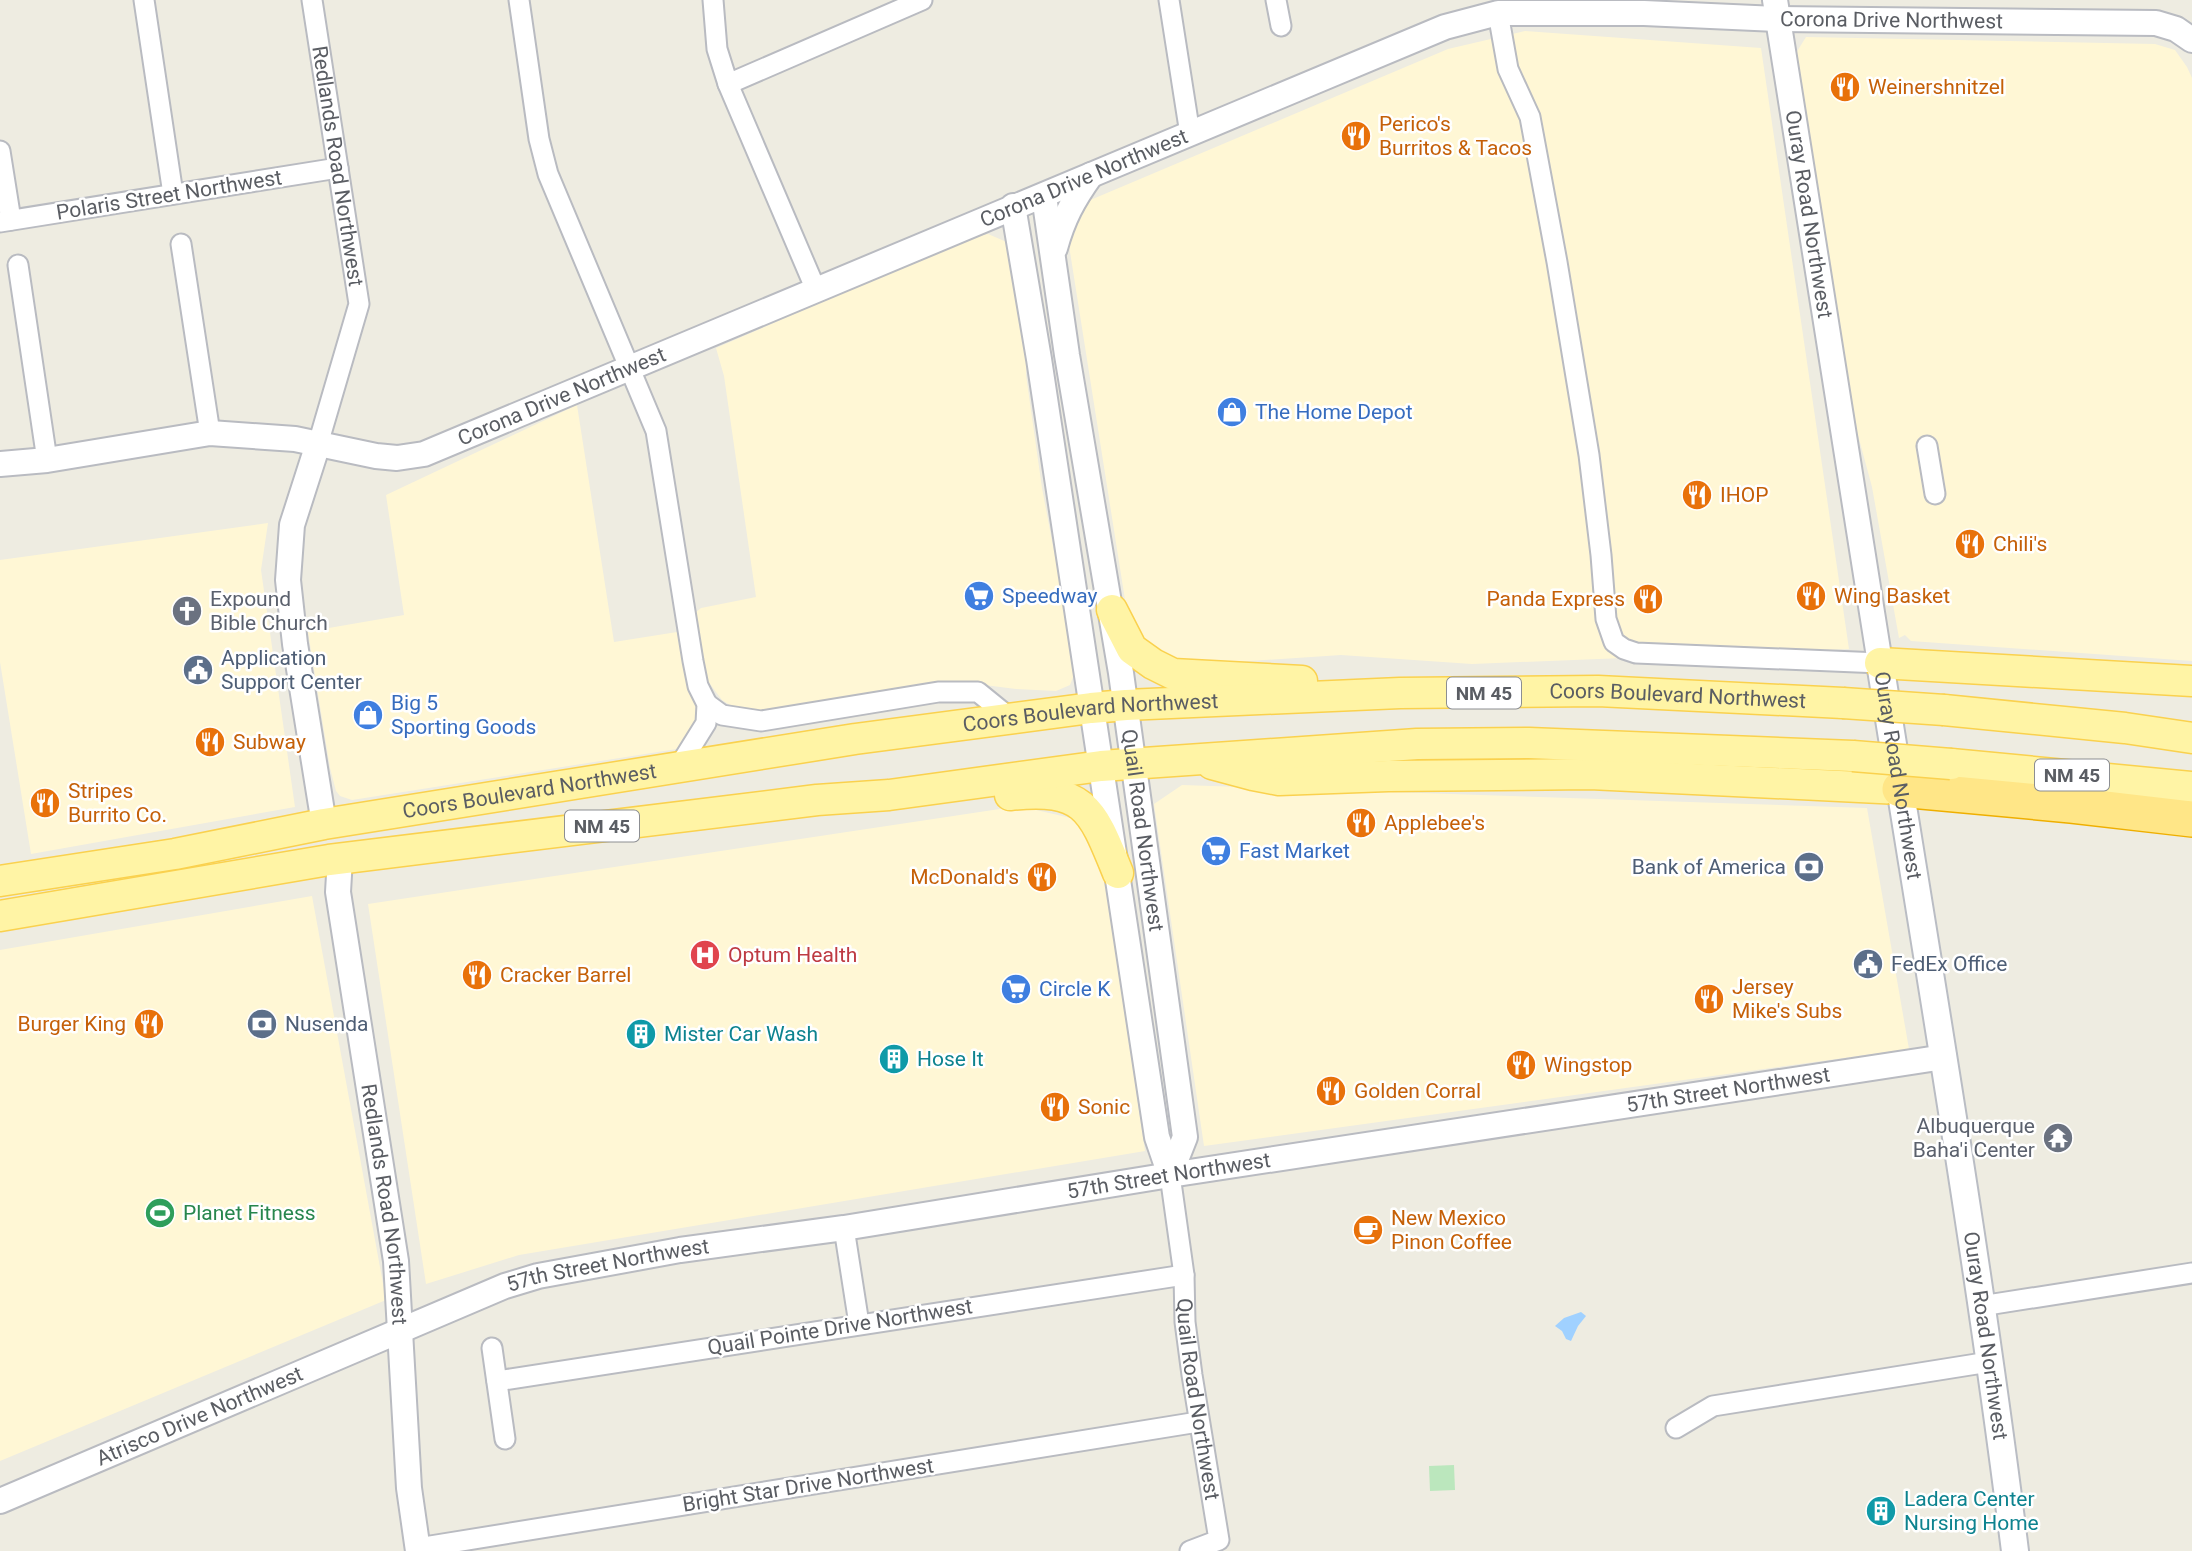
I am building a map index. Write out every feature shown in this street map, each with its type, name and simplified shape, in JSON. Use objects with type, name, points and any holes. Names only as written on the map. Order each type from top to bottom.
[{"type":"highway","points":[[1900,789],[2071,805],[2192,820]]},
{"type":"main road","points":[[1112,610],[1132,649],[1173,674],[1280,678],[1400,693]]},
{"type":"main road","points":[[1880,663],[2192,681]]},
{"type":"main road","name":"Ouray Road Northwest","points":[[1880,663],[1944,1057],[1990,1362],[2015,1551]]},
{"type":"main road","name":"Coors Boulevard Northwest","points":[[0,881],[175,854],[324,824],[855,739],[1126,705],[1400,693],[1598,691],[1944,710],[2125,728],[2192,738]]},
{"type":"main road","points":[[2125,728],[2192,731]]},
{"type":"main road","name":"Coors Boulevard Northwest","points":[[0,916],[340,858],[817,800],[889,795],[1101,765],[1417,744],[1530,743],[1853,756],[2192,786]]},
{"type":"main road","points":[[1192,758],[1279,780],[1590,774],[1900,789]]},
{"type":"main road","points":[[889,795],[927,803],[1038,792],[1065,796],[1088,812],[1101,830],[1118,873]]},
{"type":"main road","points":[[340,858],[348,849],[451,817],[480,799]]},
{"type":"main road","points":[[189,884],[222,868],[304,850],[314,843],[324,824]]},
{"type":"street","points":[[145,0],[173,194]]},
{"type":"street","name":"Redlands Road Northwest","points":[[312,0],[359,304],[292,525],[288,580],[295,644],[324,824]]},
{"type":"street","points":[[519,0],[539,139],[548,174],[656,431],[693,660],[698,686],[707,704],[722,715],[761,721],[938,692],[978,692],[1010,718]]},
{"type":"street","points":[[713,0],[717,49],[728,84],[816,290]]},
{"type":"street","points":[[728,84],[922,0]]},
{"type":"street","points":[[1169,0],[1190,134]]},
{"type":"street","points":[[1276,0],[1281,26]]},
{"type":"street","name":"Corona Drive Northwest","points":[[0,464],[47,460],[210,433],[295,439],[397,458],[424,454],[1445,27],[1498,13],[1644,13],[1776,9],[2156,23],[2176,29],[2192,40]]},
{"type":"street","name":"Ouray Road Northwest","points":[[1776,9],[1880,663]]},
{"type":"street","points":[[1498,13],[1508,69],[1530,117],[1557,262],[1589,454],[1606,619],[1614,642],[1636,653],[1880,663]]},
{"type":"street","points":[[0,151],[6,221]]},
{"type":"street","name":"Polaris Street Northwest","points":[[6,221],[338,168]]},
{"type":"street","points":[[1053,256],[1062,221],[1091,174]]},
{"type":"street","name":"Quail Road Northwest","points":[[1044,196],[1067,355],[1112,610],[1185,1137],[1170,1175]]},
{"type":"street","name":"Quail Road Northwest","points":[[1013,206],[1039,359],[1157,1137],[1170,1175],[1184,1275],[1185,1322],[1198,1422],[1219,1540],[1190,1551]]},
{"type":"street","points":[[181,244],[210,433]]},
{"type":"street","points":[[18,265],[47,460]]},
{"type":"street","points":[[1039,359],[1067,355]]},
{"type":"street","points":[[1927,446],[1935,494]]},
{"type":"street","points":[[678,768],[706,723],[707,704]]},
{"type":"street","name":"Redlands Road Northwest","points":[[340,858],[338,892],[396,1261],[402,1398],[409,1488],[418,1550]]},
{"type":"street","name":"57th Street Northwest","points":[[401,1331],[505,1286],[538,1276],[683,1249],[844,1228],[1170,1175],[1944,1057]]},
{"type":"street","points":[[844,1228],[859,1324]]},
{"type":"street","points":[[1981,1306],[2192,1273]]},
{"type":"street","name":"Quail Pointe Drive Northwest","points":[[496,1381],[1184,1275]]},
{"type":"street","name":"Atrisco Drive Northwest","points":[[0,1501],[401,1331]]},
{"type":"street","points":[[492,1348],[505,1439]]},
{"type":"street","points":[[1676,1427],[1713,1406],[1990,1362]]},
{"type":"street","name":"Bright Star Drive Northwest","points":[[418,1550],[1198,1422]]},
{"type":"shaded area","points":[[1525,31],[1761,48],[1849,649],[1472,664],[1341,655],[1204,664],[1177,662],[1153,653],[1129,625],[1067,233],[1072,219],[1088,201],[1448,49]]},
{"type":"shaded area","points":[[1806,37],[2155,44],[2175,50],[2187,67],[2192,78],[2192,661],[1911,641],[1905,635],[1899,638],[1872,487],[1855,424],[1796,53]]},
{"type":"shaded area","points":[[988,234],[1009,243],[1027,350],[1026,375],[1042,488],[1074,657],[1075,672],[1070,685],[1056,691],[961,682],[767,715],[738,710],[722,700],[707,680],[696,612],[701,608],[756,597],[724,376],[716,348],[970,238]]},
{"type":"shaded area","points":[[577,405],[614,642],[677,632],[687,687],[696,707],[697,718],[693,734],[677,749],[352,800],[340,796],[330,768],[307,626],[323,629],[404,615],[386,495]]},
{"type":"shaded area","points":[[268,523],[261,570],[295,807],[31,854],[0,662],[0,560]]},
{"type":"shaded area","points":[[1182,785],[1867,808],[1909,1049],[1204,1146],[1154,804]]},
{"type":"shaded area","points":[[1019,806],[1075,819],[1102,861],[1145,1151],[519,1255],[426,1284],[368,904]]},
{"type":"shaded area","points":[[312,896],[386,1300],[0,1461],[0,950]]},
{"type":"green space","points":[[1454,1465],[1455,1490],[1430,1491],[1429,1466]]},
{"type":"water","points":[[1581,1312],[1586,1316],[1571,1341],[1566,1339],[1562,1331],[1555,1326],[1564,1318]]},
{"type":"place","name":"Weinershnitzel","points":[[1845,87]]},
{"type":"place","name":"Perico's Burritos & Tacos","points":[[1356,136]]},
{"type":"place","name":"The Home Depot","points":[[1232,412]]},
{"type":"place","name":"IHOP","points":[[1697,495]]},
{"type":"place","name":"Chili's","points":[[1970,544]]},
{"type":"place","name":"Speedway","points":[[979,596]]},
{"type":"place","name":"Wing Basket","points":[[1811,596]]},
{"type":"place","name":"Panda Express","points":[[1648,599]]},
{"type":"place","name":"Expound Bible Church","points":[[187,611]]},
{"type":"place","name":"Application Support Center","points":[[198,670]]},
{"type":"place","name":"Big 5 Sporting Goods","points":[[368,715]]},
{"type":"place","name":"Subway","points":[[210,742]]},
{"type":"place","name":"Stripes Burrito Co.","points":[[45,803]]},
{"type":"place","name":"Applebee's","points":[[1361,823]]},
{"type":"place","name":"Fast Market","points":[[1216,851]]},
{"type":"place","name":"Bank of America","points":[[1809,867]]},
{"type":"place","name":"McDonald's","points":[[1042,877]]},
{"type":"place","name":"Optum Health","points":[[705,955]]},
{"type":"place","name":"FedEx Office","points":[[1868,964]]},
{"type":"place","name":"Cracker Barrel","points":[[477,975]]},
{"type":"place","name":"Circle K","points":[[1016,989]]},
{"type":"place","name":"Jersey Mike's Subs","points":[[1709,999]]},
{"type":"place","name":"Burger King","points":[[149,1024]]},
{"type":"place","name":"Nusenda","points":[[262,1024]]},
{"type":"place","name":"Mister Car Wash","points":[[641,1034]]},
{"type":"place","name":"Hose It","points":[[894,1059]]},
{"type":"place","name":"Wingstop","points":[[1521,1065]]},
{"type":"place","name":"Golden Corral","points":[[1331,1091]]},
{"type":"place","name":"Sonic","points":[[1055,1107]]},
{"type":"place","name":"Albuquerque Baha'i Center","points":[[2058,1138]]},
{"type":"place","name":"Planet Fitness","points":[[160,1213]]},
{"type":"place","name":"New Mexico Pinon Coffee","points":[[1368,1230]]},
{"type":"place","name":"Ladera Center Nursing Home","points":[[1881,1511]]}]
